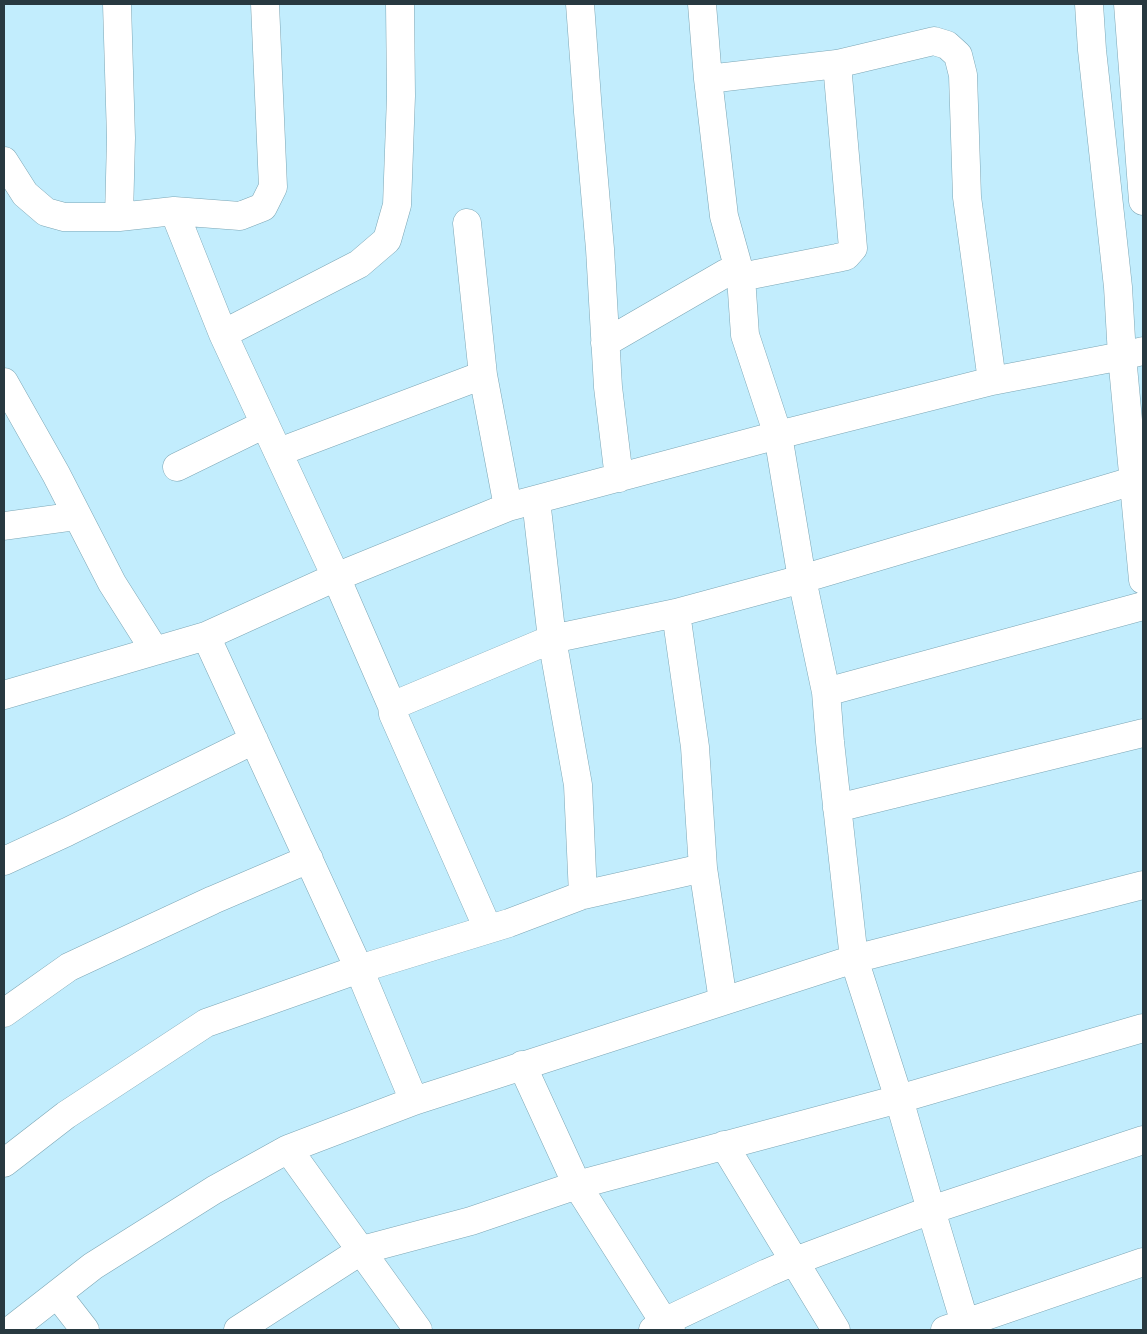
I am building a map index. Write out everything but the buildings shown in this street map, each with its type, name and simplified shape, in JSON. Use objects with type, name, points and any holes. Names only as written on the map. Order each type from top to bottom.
[{"type":"street","points":[[117,4],[121,138],[118,217]]},
{"type":"street","points":[[4,161],[25,194],[46,212],[64,217],[118,217],[174,211],[240,216],[263,207],[273,186],[265,4]]},
{"type":"street","points":[[223,334],[359,264],[387,240],[396,205],[401,96],[400,4]]},
{"type":"street","points":[[580,4],[600,249],[608,386],[619,478]]},
{"type":"street","points":[[702,4],[708,79],[724,216],[741,277],[745,335],[778,435],[802,579],[826,692],[854,959],[899,1099],[931,1210],[959,1328],[1143,1262]]},
{"type":"street","points":[[1089,4],[1093,60],[1118,287],[1133,353],[1133,481],[1143,580]]},
{"type":"street","points":[[1128,4],[1143,200]]},
{"type":"street","points":[[708,79],[837,64],[934,41],[947,45],[958,55],[963,75],[967,197],[992,381]]},
{"type":"street","points":[[605,343],[726,273],[741,277],[846,256],[853,248],[837,64]]},
{"type":"street","points":[[174,211],[223,334],[336,577],[392,706],[393,714],[488,929]]},
{"type":"street","points":[[468,224],[483,375],[508,507]]},
{"type":"street","points":[[4,695],[206,636],[336,577],[508,507],[778,435],[992,381],[1133,353]]},
{"type":"street","points":[[279,452],[483,375]]},
{"type":"street","points":[[4,382],[112,583],[154,651]]},
{"type":"street","points":[[177,467],[265,424]]},
{"type":"street","points":[[392,706],[552,639],[676,613],[802,579],[1133,481]]},
{"type":"street","points":[[536,500],[552,639],[578,785],[583,894]]},
{"type":"street","points":[[4,526],[77,516]]},
{"type":"street","points":[[826,692],[1143,606]]},
{"type":"street","points":[[676,613],[695,747],[703,868],[723,1002]]},
{"type":"street","points":[[206,636],[359,969],[414,1101]]},
{"type":"street","points":[[837,808],[1143,733]]},
{"type":"street","points":[[4,861],[254,740]]},
{"type":"street","points":[[4,1013],[69,967],[213,900],[308,859]]},
{"type":"street","points":[[4,1163],[66,1115],[206,1023],[359,969],[488,929],[583,894],[703,868]]},
{"type":"street","points":[[11,1330],[92,1266],[214,1190],[288,1149],[414,1101],[854,959],[1143,884]]},
{"type":"street","points":[[238,1330],[362,1250],[470,1221],[576,1185],[899,1099],[1143,1028]]},
{"type":"street","points":[[522,1065],[576,1185],[663,1327],[767,1272],[795,1261],[931,1210],[1143,1140]]},
{"type":"street","points":[[724,1145],[836,1330]]},
{"type":"street","points":[[288,1149],[418,1330]]},
{"type":"street","points":[[57,1294],[85,1330]]}]
